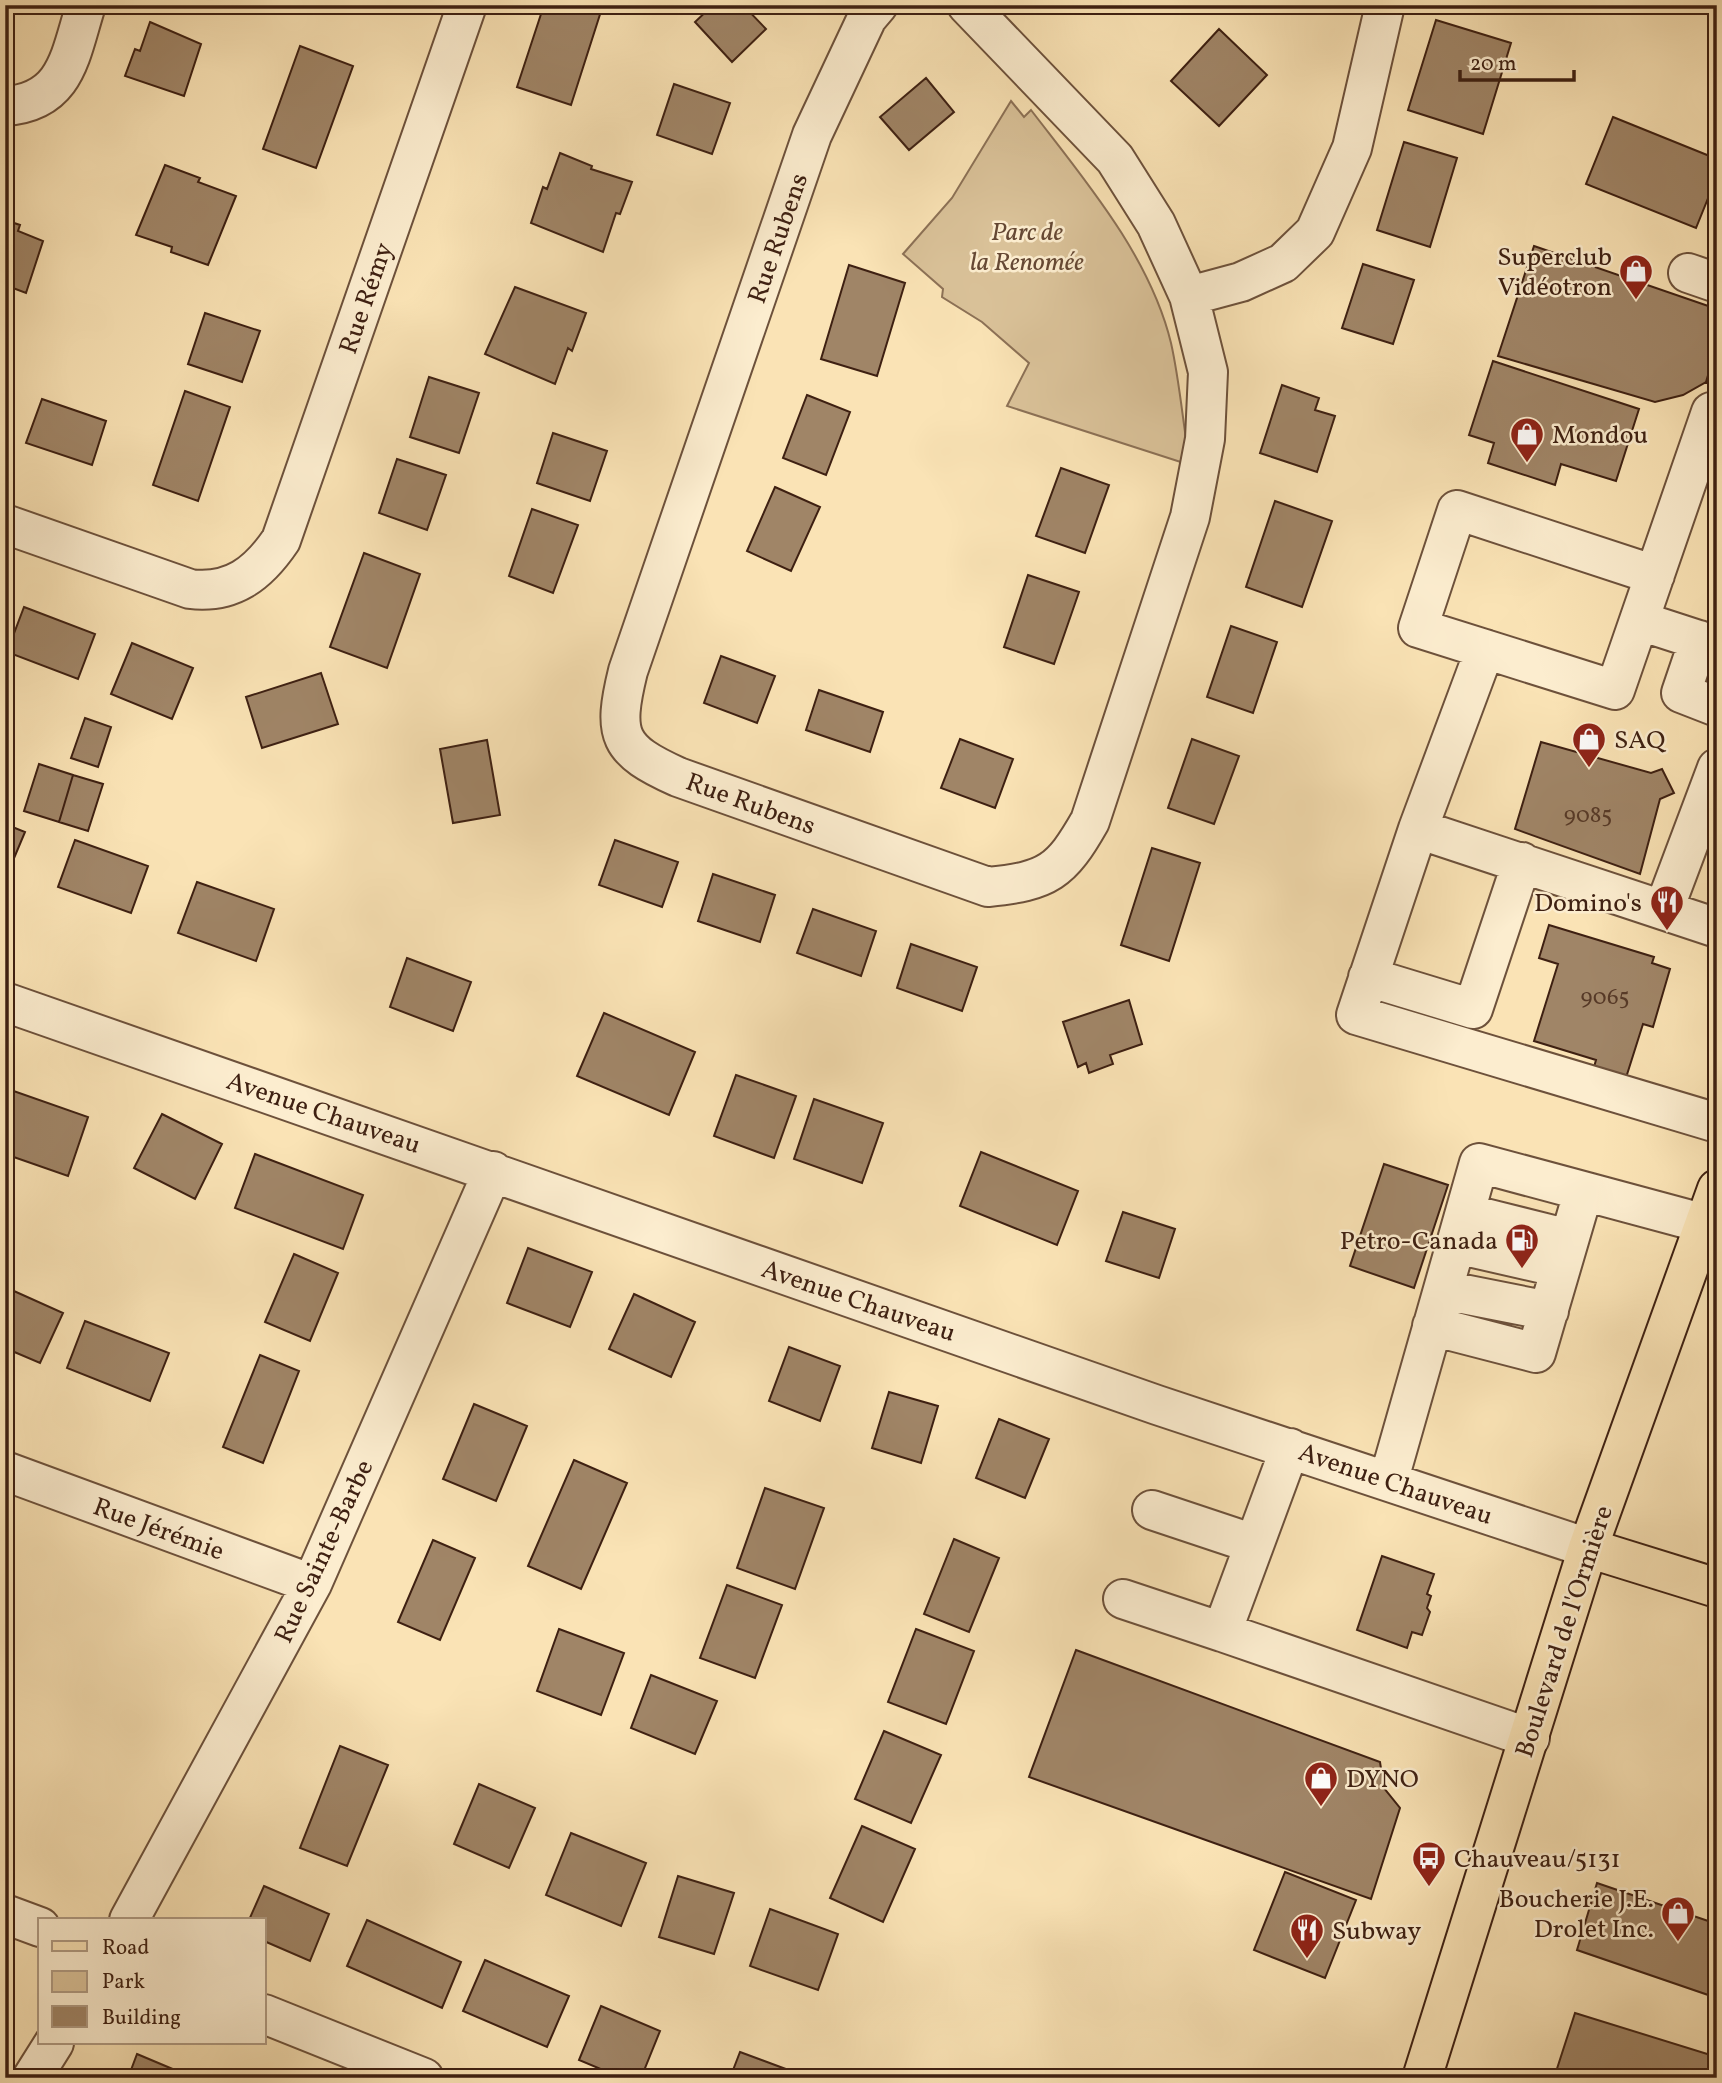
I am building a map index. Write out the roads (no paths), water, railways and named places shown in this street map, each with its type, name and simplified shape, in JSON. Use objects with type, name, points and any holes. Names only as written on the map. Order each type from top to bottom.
[{"type":"main road","name":"Boulevard de l'Ormière","points":[[1422,2078],[1588,1548],[1709,1206]]},
{"type":"main road","name":"Avenue Chauveau","points":[[1588,1548],[1717,1588]]},
{"type":"street","points":[[5,106],[29,104],[47,94],[64,74],[86,5]]},
{"type":"street","name":"Rue Rémy","points":[[5,524],[190,589],[212,592],[246,578],[264,565],[281,540],[467,5]]},
{"type":"street","name":"Rue Rubens","points":[[878,5],[867,18],[813,135],[628,671],[620,706],[623,737],[640,760],[678,777],[988,887],[1041,877],[1070,857],[1090,821],[1190,517],[1205,439],[1208,372],[1189,296],[1156,224],[1115,159],[967,5]]},
{"type":"street","points":[[1189,296],[1241,282],[1283,263],[1315,232],[1352,148],[1385,5]]},
{"type":"street","points":[[1655,575],[1457,510],[1418,628],[1615,690],[1640,621],[1711,412],[1717,414]]},
{"type":"street","points":[[1640,621],[1708,643],[1681,692],[1717,707]]},
{"type":"street","points":[[1485,649],[1418,829],[1356,1014],[1717,1123]]},
{"type":"street","points":[[1664,909],[1717,768]]},
{"type":"street","points":[[1418,829],[1717,928]]},
{"type":"street","points":[[1368,977],[1473,1009],[1522,862]]},
{"type":"street","name":"Avenue Chauveau","points":[[5,1002],[1157,1405],[1389,1479],[1588,1548]]},
{"type":"street","points":[[1389,1479],[1479,1163],[1583,1193],[1709,1206]]},
{"type":"street","name":"Rue Sainte-Barbe","points":[[130,1918],[312,1584],[493,1171]]},
{"type":"street","points":[[1447,1274],[1536,1353],[1583,1193]]},
{"type":"street","points":[[1447,1274],[1556,1287]]},
{"type":"street","points":[[1447,1274],[1556,1287]]},
{"type":"street","points":[[1222,1632],[1290,1448]]},
{"type":"street","name":"Rue Jérémie","points":[[5,1471],[312,1584]]},
{"type":"street","points":[[1152,1510],[1254,1544]]},
{"type":"street","points":[[1123,1600],[1530,1738]]},
{"type":"street","points":[[5,1914],[38,1926]]},
{"type":"street","points":[[266,2015],[424,2078]]},
{"type":"street","points":[[32,2078],[53,2044]]},
{"type":"place","name":"Superclub Vidéotron","points":[[1636,301]]},
{"type":"place","name":"Mondou","points":[[1527,464]]},
{"type":"place","name":"SAQ","points":[[1589,769]]},
{"type":"place","name":"Domino's","points":[[1667,932]]},
{"type":"place","name":"Petro-Canada","points":[[1522,1270]]},
{"type":"place","name":"DYNO","points":[[1321,1808]]},
{"type":"place","name":"Chauveau/5131","points":[[1429,1888]]},
{"type":"place","name":"Boucherie J.E. Drolet Inc.","points":[[1678,1943]]},
{"type":"place","name":"Subway","points":[[1307,1960]]},
{"type":"park label","name":"Parc de la Renomée","points":[[1027,246]]}]
